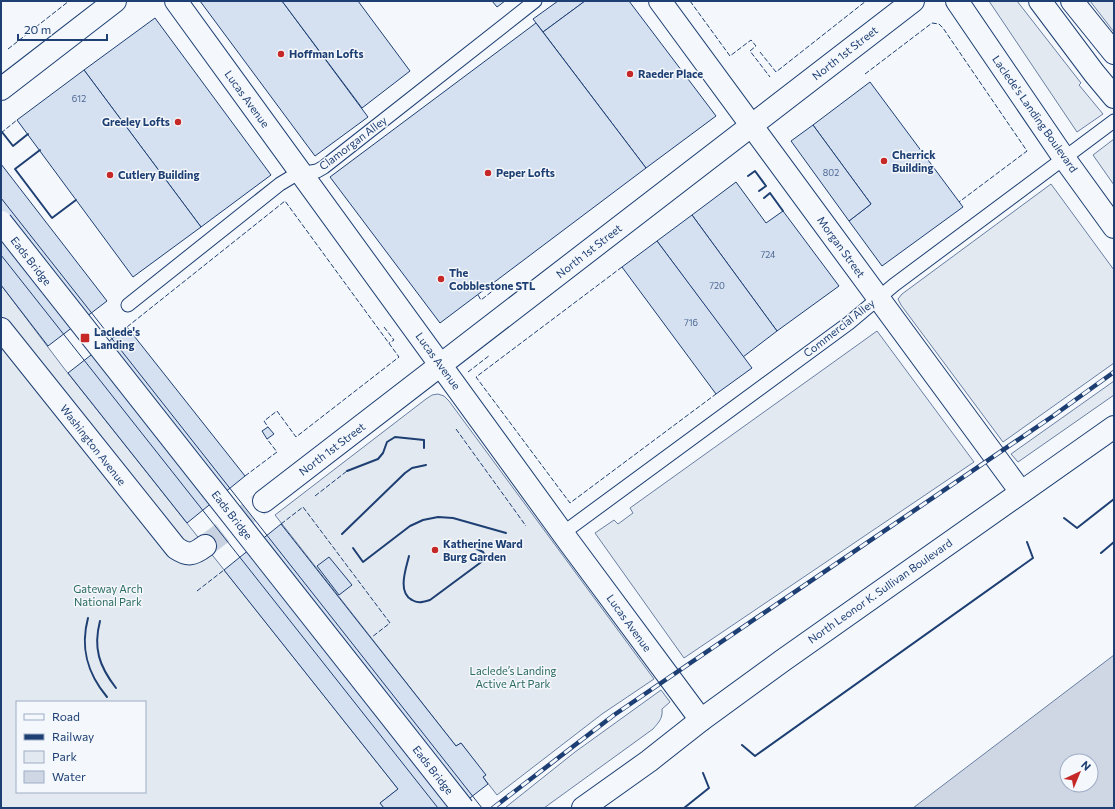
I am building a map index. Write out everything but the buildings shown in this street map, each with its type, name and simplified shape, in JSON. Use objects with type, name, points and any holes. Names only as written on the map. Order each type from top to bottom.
[{"type":"street","points":[[1,89],[115,1]]},
{"type":"street","name":"Lucas Avenue","points":[[176,1],[701,720]]},
{"type":"street","name":"Morgan Street","points":[[660,1],[1021,492]]},
{"type":"street","name":"North 1st Street","points":[[264,501],[913,1]]},
{"type":"street","name":"Laclede's Landing Boulevard","points":[[957,1],[1064,158],[1114,227]]},
{"type":"street","points":[[1040,1],[1114,97]]},
{"type":"street","points":[[1072,1],[1114,53]]},
{"type":"street","name":"Eads Bridge","points":[[1,222],[463,808]]},
{"type":"street","name":"Washington Avenue","points":[[1,329],[170,542],[184,553],[197,550]]},
{"type":"street","name":"North Leonor K. Sullivan Boulevard","points":[[583,808],[782,660],[1114,428]]},
{"type":"street","name":"North Leonor K. Sullivan Boulevard","points":[[610,808],[649,760]]},
{"type":"lane","name":"Clamorgan Alley","points":[[128,305],[287,179],[317,171],[324,167],[535,1]]},
{"type":"lane","name":"Commercial Alley","points":[[563,533],[849,323],[878,298],[1114,121]]},
{"type":"green space","points":[[989,1],[1017,1],[1081,83],[1079,85],[1103,114],[1077,132]]},
{"type":"green space","points":[[1090,1],[1114,1],[1114,32]]},
{"type":"green space","points":[[1114,139],[1114,185],[1093,155]]},
{"type":"green space","points":[[1051,184],[1114,270],[1114,363],[1003,442],[898,299],[902,294]]},
{"type":"green space","name":"Gateway Arch National Park","points":[[1,285],[63,367],[398,789],[380,803],[384,808],[1,808]]},
{"type":"green space","points":[[877,331],[974,462],[684,658],[595,533],[614,520],[618,524],[633,513],[630,508]]},
{"type":"green space","points":[[1114,381],[1114,395],[1018,462],[1011,454]]},
{"type":"green space","name":"Laclede’s Landing Active Art Park","points":[[438,394],[444,396],[449,401],[654,679],[602,714],[497,795],[483,777],[485,775],[461,743],[456,746],[275,515],[426,399],[432,395]]},
{"type":"green space","points":[[661,690],[670,702],[662,709],[659,722],[653,729],[544,808],[506,807],[575,752]]},
{"type":"water","points":[[1114,655],[1114,808],[913,808]]},
{"type":"tunnel","points":[[205,546],[264,501]]},
{"type":"tram line","points":[[1,198],[482,808]]},
{"type":"tram line","points":[[1,255],[438,808]]},
{"type":"railway","points":[[493,808],[614,715],[1053,416],[1114,372]]},
{"type":"fence","points":[[8,49],[69,1]]},
{"type":"fence","points":[[690,1],[730,56],[751,40],[756,46],[750,51],[770,77]]},
{"type":"fence","points":[[760,52],[776,72],[866,1]]},
{"type":"fence","points":[[865,74],[932,23],[939,24],[943,28],[1027,151],[959,202]]},
{"type":"fence","points":[[1,133],[17,120]]},
{"type":"fence","points":[[127,327],[285,201],[399,357],[296,437],[277,411],[264,421],[268,427]]},
{"type":"fence","points":[[622,267],[476,377],[570,503],[716,394]]},
{"type":"fence","points":[[478,295],[481,300],[495,289]]},
{"type":"fence","points":[[384,327],[394,340],[389,343]]},
{"type":"fence","points":[[468,372],[490,355]]},
{"type":"fence","points":[[456,429],[526,526]]},
{"type":"fence","points":[[245,476],[277,452],[267,439]]},
{"type":"fence","points":[[315,496],[347,471]]},
{"type":"fence","points":[[281,524],[303,507],[390,623],[372,637]]},
{"type":"fence","points":[[197,591],[224,570]]},
{"type":"wall","points":[[2,132],[13,146],[28,134]]},
{"type":"wall","points":[[40,150],[15,169],[52,218],[76,200]]},
{"type":"wall","points":[[748,176],[755,171],[766,186],[759,191]]},
{"type":"wall","points":[[764,198],[770,193],[783,211]]},
{"type":"wall","points":[[347,471],[378,459],[383,453],[387,442],[395,437],[424,440],[424,448]]},
{"type":"wall","points":[[342,534],[405,473],[412,468],[426,465]]},
{"type":"wall","points":[[1064,518],[1077,528],[1114,499]]},
{"type":"wall","points":[[353,548],[363,562],[410,526],[423,520],[438,517],[453,518],[506,533]]},
{"type":"wall","points":[[742,745],[755,756],[1033,558],[1027,542]]},
{"type":"wall","points":[[1101,553],[1114,542]]},
{"type":"wall","points":[[409,556],[404,580],[405,592],[412,600],[421,602],[430,600],[484,560],[485,555],[483,552],[473,547]]},
{"type":"wall","points":[[88,618],[85,640],[87,660],[94,679],[107,697]]},
{"type":"wall","points":[[100,621],[97,640],[99,656],[105,672],[116,688]]},
{"type":"wall","points":[[684,808],[709,788],[703,773]]},
{"type":"place","name":"Hoffman Lofts","points":[[281,54]]},
{"type":"place","name":"Raeder Place","points":[[630,74]]},
{"type":"place","name":"Greeley Lofts","points":[[178,122]]},
{"type":"place","name":"Cherrick Building","points":[[884,161]]},
{"type":"place","name":"Peper Lofts","points":[[488,173]]},
{"type":"place","name":"Cutlery Building","points":[[110,175]]},
{"type":"place","name":"The Cobblestone STL","points":[[441,279]]},
{"type":"place","name":"Laclede's Landing","points":[[85,338]]},
{"type":"place","name":"Katherine Ward Burg Garden","points":[[435,550]]}]
